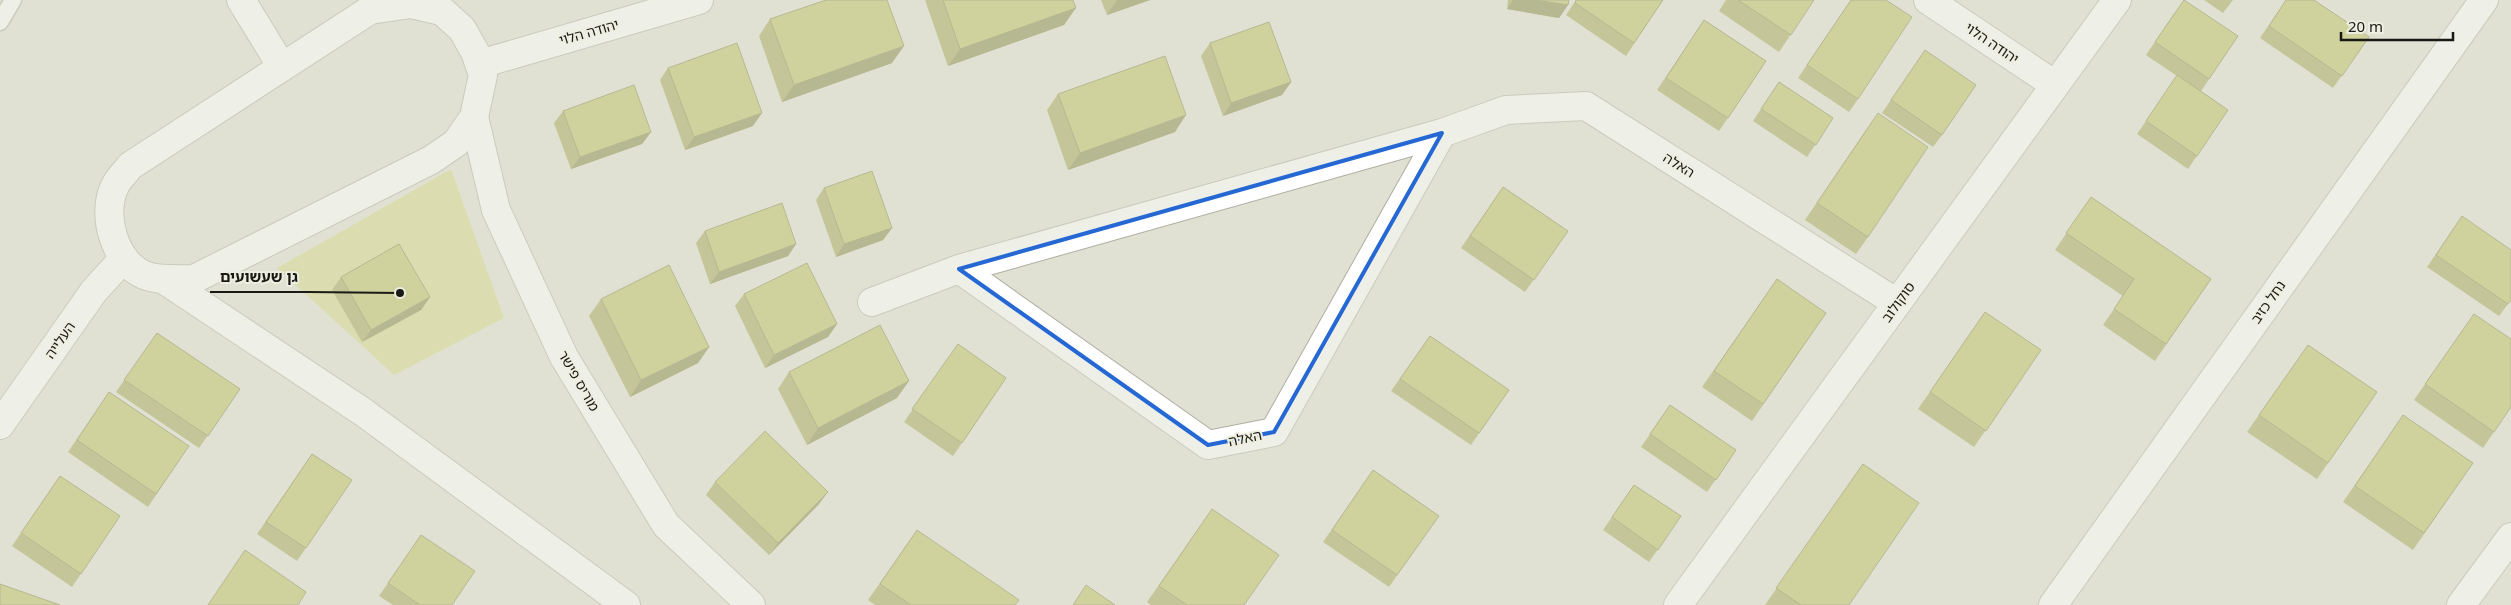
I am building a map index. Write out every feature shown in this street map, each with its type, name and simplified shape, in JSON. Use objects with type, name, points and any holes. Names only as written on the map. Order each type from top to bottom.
[{"type":"street","points":[[241,0],[282,68]]},
{"type":"street","name":"יהודה הלוי","points":[[480,64],[699,0]]},
{"type":"street","name":"יהודה הלוי","points":[[1928,0],[2055,85]]},
{"type":"street","name":"סוקולוב","points":[[1678,605],[2117,0]]},
{"type":"street","name":"נחל כזיב","points":[[2053,605],[2484,0]]},
{"type":"street","points":[[411,4],[442,6],[462,29],[480,64],[483,75],[474,117],[456,143],[430,160],[194,279],[163,279],[144,275],[124,258],[116,244],[110,225],[109,204],[115,184],[130,166],[370,10],[411,4]]},
{"type":"street","name":"האלה","points":[[872,302],[959,269],[1442,132],[1506,110],[1586,106],[1897,303]]},
{"type":"street","name":"מוריס פישר","points":[[474,117],[496,210],[564,357],[666,525],[751,605]]},
{"type":"street","name":"האלה","points":[[959,269],[1208,445],[1274,432],[1442,132]]},
{"type":"street","name":"העלייה","points":[[0,426],[94,292],[124,258]]},
{"type":"street","points":[[163,279],[363,412],[626,605]]},
{"type":"street","points":[[2461,605],[2511,537]]},
{"type":"lane","points":[[0,22],[14,0]]},
{"type":"highlighted area","points":[[1442,133],[1274,432],[1208,445],[959,269]]},
{"type":"green space","points":[[451,169],[504,318],[394,375],[277,268]]},
{"type":"building","points":[[826,0],[887,0],[904,46],[794,85],[770,19]]},
{"type":"building","points":[[943,0],[1073,0],[1076,8],[960,49]]},
{"type":"building","points":[[1536,0],[1569,0],[1568,5]]},
{"type":"building","points":[[1576,0],[1663,0],[1634,43],[1575,3]]},
{"type":"building","points":[[1738,0],[1814,0],[1791,35]]},
{"type":"building","points":[[1851,0],[1886,0],[1912,17],[1858,99],[1807,65]]},
{"type":"building","points":[[2184,0],[2238,36],[2209,79],[2155,42]]},
{"type":"building","points":[[2286,0],[2314,0],[2369,37],[2342,76],[2269,26]]},
{"type":"building","points":[[1704,20],[1766,61],[1728,118],[1666,78]]},
{"type":"building","points":[[1269,22],[1291,82],[1231,103],[1210,43]]},
{"type":"building","points":[[737,43],[762,113],[694,137],[668,68]]},
{"type":"building","points":[[1925,50],[1976,85],[1942,135],[1891,100]]},
{"type":"building","points":[[1165,56],[1186,115],[1080,153],[1058,94]]},
{"type":"building","points":[[2177,75],[2228,110],[2197,156],[2146,121]]},
{"type":"building","points":[[1779,82],[1833,118],[1816,145],[1761,109]]},
{"type":"building","points":[[634,85],[651,132],[580,157],[563,111]]},
{"type":"building","points":[[1878,113],[1928,147],[1868,237],[1817,203]]},
{"type":"building","points":[[872,171],[892,228],[844,244],[824,188]]},
{"type":"building","points":[[1503,187],[1568,231],[1534,280],[1470,236]]},
{"type":"building","points":[[2091,197],[2211,279],[2166,344],[2114,309],[2134,279],[2066,233]]},
{"type":"building","points":[[782,203],[796,244],[719,272],[705,231]]},
{"type":"building","points":[[2462,216],[2511,250],[2511,300],[2508,304],[2436,255]]},
{"type":"building","points":[[399,244],[430,297],[371,330],[341,277]]},
{"type":"building","points":[[807,263],[837,324],[774,355],[744,294]]},
{"type":"building","points":[[669,265],[709,347],[641,380],[601,299]]},
{"type":"building","points":[[1777,279],[1826,313],[1763,404],[1714,371]]},
{"type":"building","points":[[1985,312],[2041,350],[1986,431],[1930,392]]},
{"type":"building","points":[[2474,314],[2511,339],[2511,407],[2494,432],[2425,384]]},
{"type":"building","points":[[880,325],[909,381],[818,428],[789,372]]},
{"type":"building","points":[[157,333],[240,389],[208,436],[124,380]]},
{"type":"building","points":[[1430,336],[1509,390],[1479,433],[1400,379]]},
{"type":"building","points":[[958,344],[1006,378],[962,443],[912,409]]},
{"type":"building","points":[[2308,345],[2377,392],[2328,463],[2259,415]]},
{"type":"building","points":[[109,392],[189,446],[156,494],[77,440]]},
{"type":"building","points":[[1670,405],[1736,450],[1716,480],[1650,434]]},
{"type":"building","points":[[2403,415],[2473,463],[2424,533],[2355,486]]},
{"type":"building","points":[[765,431],[828,492],[778,543],[715,482]]},
{"type":"building","points":[[312,454],[352,480],[306,548],[266,522]]},
{"type":"building","points":[[1863,464],[1919,503],[1849,605],[1801,605],[1776,588]]},
{"type":"building","points":[[1373,470],[1439,516],[1397,575],[1332,530]]},
{"type":"building","points":[[60,476],[120,516],[81,574],[21,533]]},
{"type":"building","points":[[1634,485],[1681,516],[1658,550],[1612,517]]},
{"type":"building","points":[[1212,509],[1279,555],[1244,605],[1187,605],[1159,586]]},
{"type":"building","points":[[917,530],[1019,600],[1015,605],[911,605],[880,584]]},
{"type":"building","points":[[421,535],[475,571],[452,605],[420,605],[388,583]]},
{"type":"building","points":[[245,550],[306,592],[298,605],[208,605]]},
{"type":"building","points":[[0,584],[60,605],[0,605]]},
{"type":"building","points":[[1086,585],[1115,605],[1073,605]]},
{"type":"place","name":"גן שעשועים","points":[[400,293]]}]
